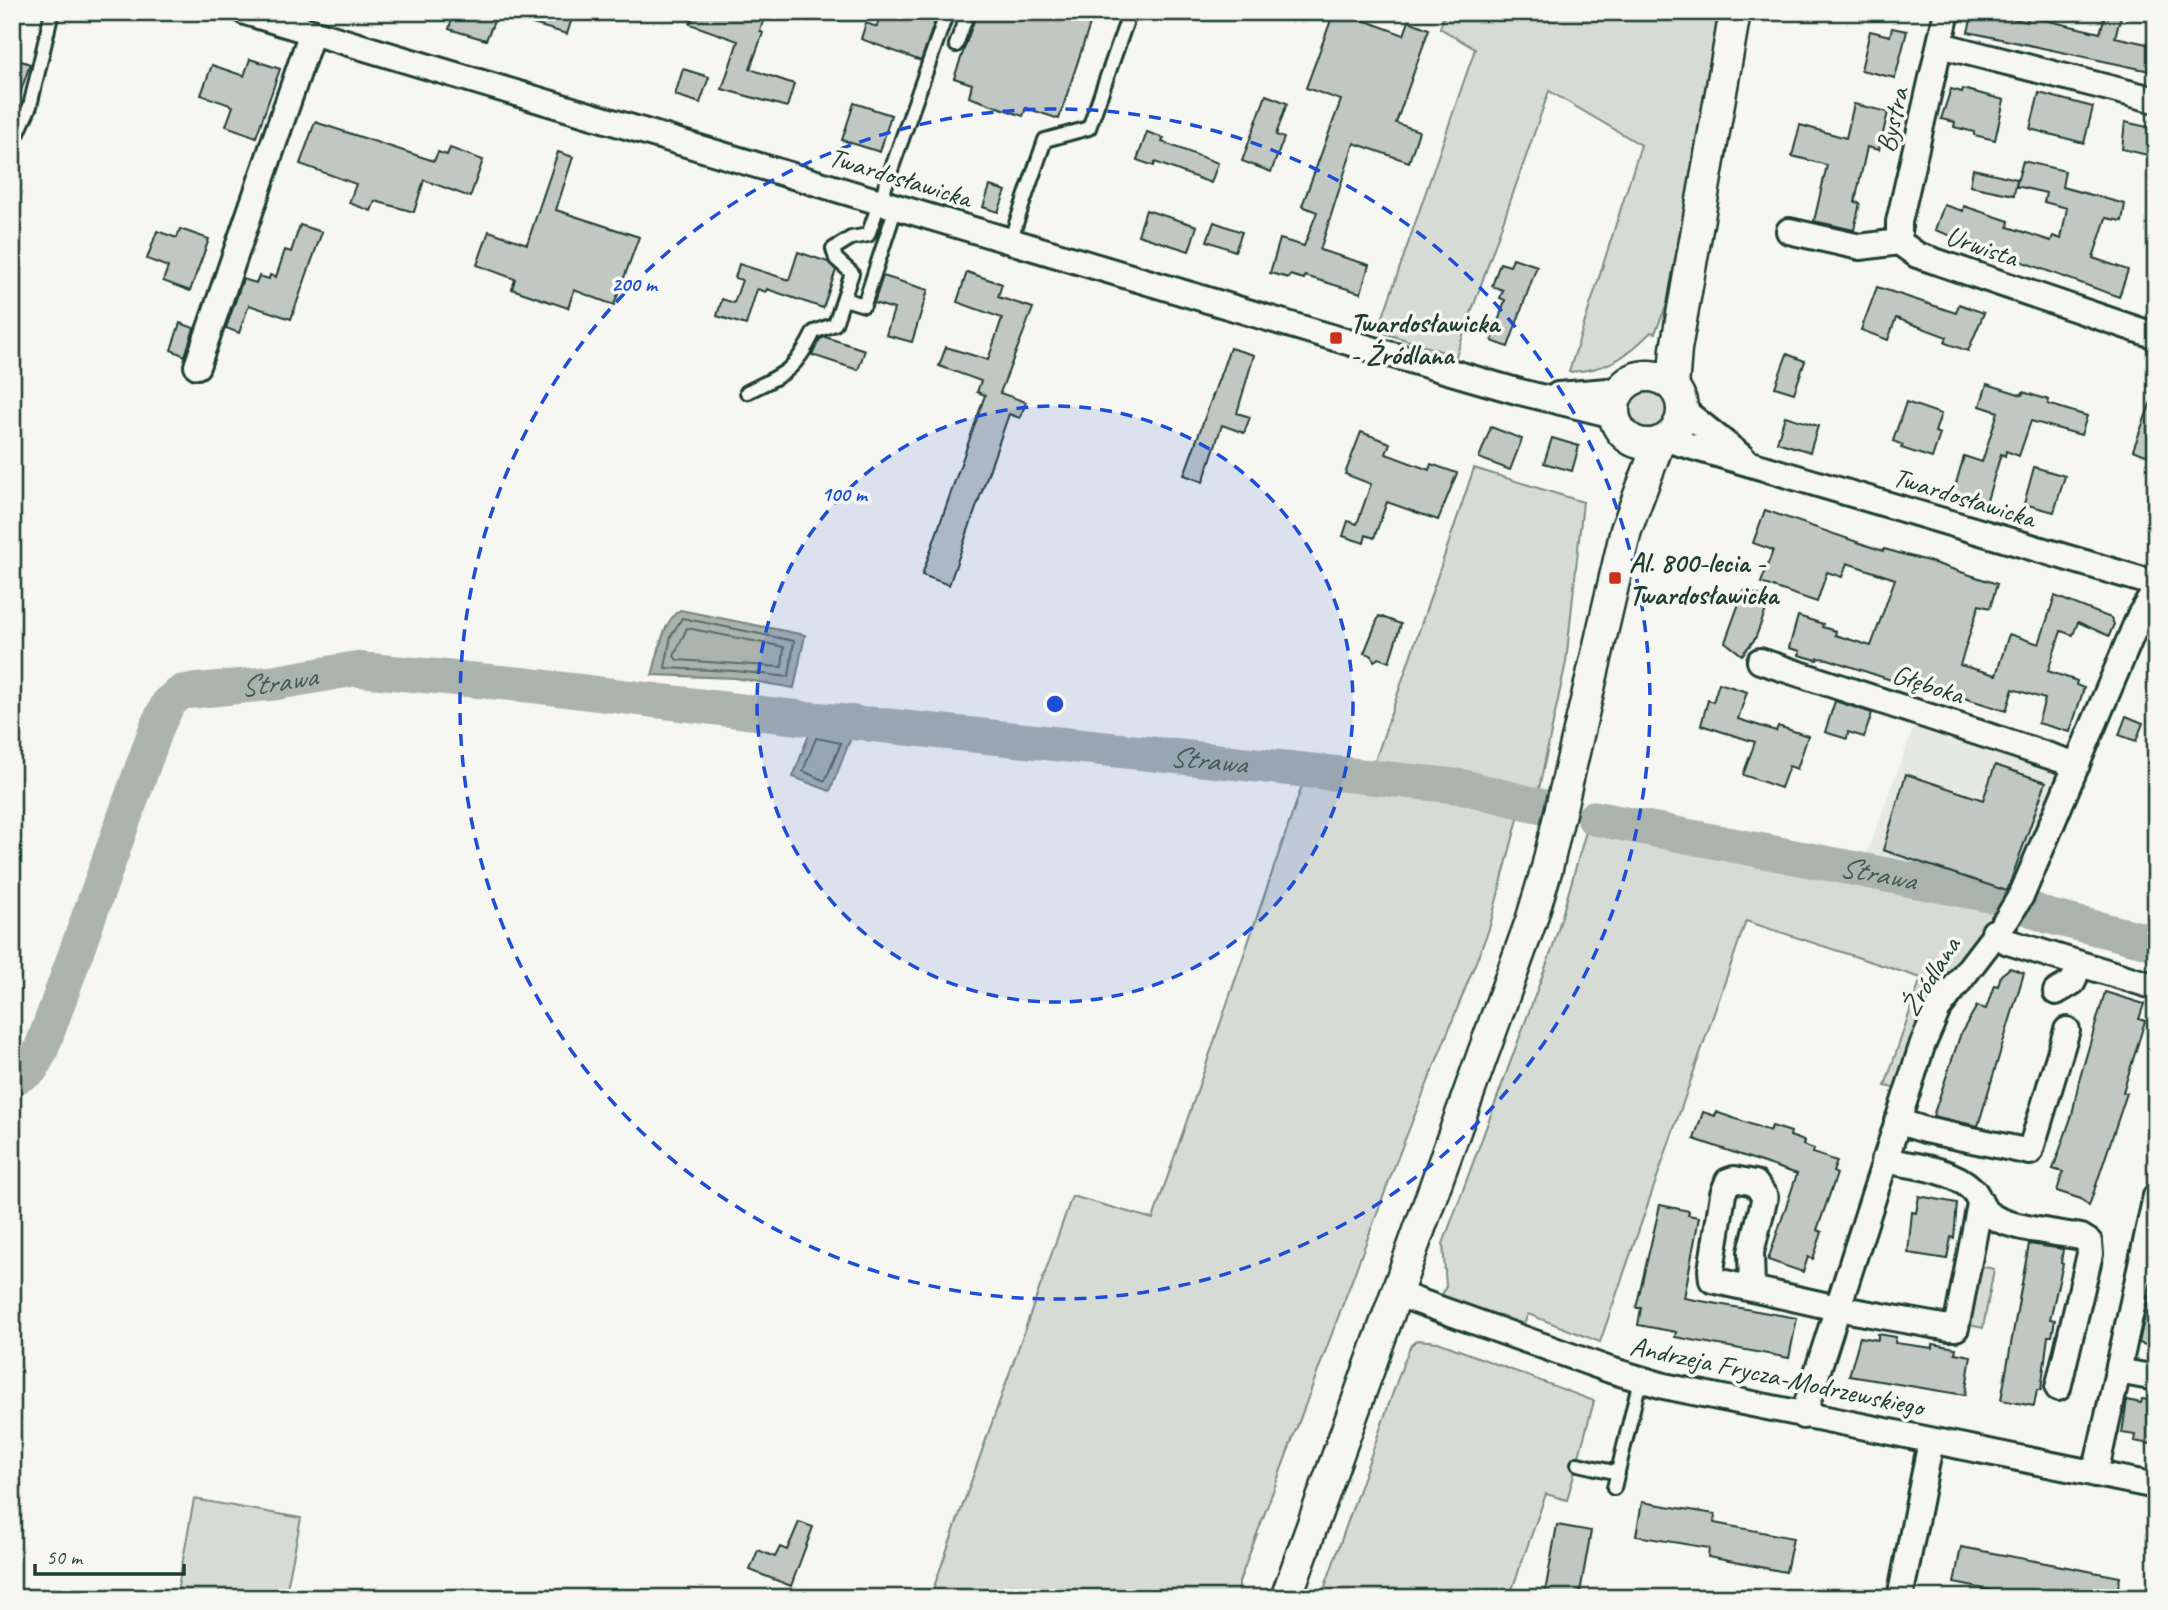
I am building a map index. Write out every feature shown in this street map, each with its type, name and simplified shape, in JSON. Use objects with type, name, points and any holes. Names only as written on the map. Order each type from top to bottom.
[{"type":"street","name":"Twardosławicka","points":[[245,12],[1368,348],[1539,396],[1625,405]]},
{"type":"street","points":[[1626,530],[1663,440],[1678,426],[1677,398],[1690,275],[1735,12]]},
{"type":"street","name":"Bystra","points":[[1899,242],[1899,222],[1947,12]]},
{"type":"street","points":[[197,366],[312,32]]},
{"type":"street","points":[[1940,45],[2156,100]]},
{"type":"street","points":[[1789,230],[1860,247],[1899,242]]},
{"type":"street","name":"Urwista","points":[[1899,242],[1917,255],[2156,337]]},
{"type":"street","points":[[1286,1598],[1527,932],[1547,868],[1626,530],[1631,471],[1625,405],[1690,275]]},
{"type":"street","points":[[1625,405],[1660,378],[1677,398]]},
{"type":"street","name":"Twardosławicka","points":[[1677,398],[1755,465]]},
{"type":"street","points":[[1625,405],[1642,443],[1663,440]]},
{"type":"street","name":"Twardosławicka","points":[[1663,440],[1755,465],[2156,587]]},
{"type":"street","name":"Źródlana","points":[[1803,1416],[1922,1046],[1938,1009],[2017,903],[2140,615],[2156,587]]},
{"type":"street","name":"Głęboka","points":[[1760,661],[2077,765]]},
{"type":"street","points":[[1994,933],[2008,942],[2156,987]]},
{"type":"street","points":[[2056,992],[2073,982],[2080,964]]},
{"type":"street","points":[[1897,1121],[1925,1130],[2030,1152],[2067,1030]]},
{"type":"street","points":[[1884,1160],[1945,1173],[1975,1191],[1980,1204],[1989,1214],[2002,1221],[2084,1238],[2091,1245],[2058,1388]]},
{"type":"street","points":[[2095,1474],[2156,1196]]},
{"type":"street","points":[[1752,1289],[1837,1308],[1956,1328],[1980,1204]]},
{"type":"street","name":"Andrzeja Frycza-Modrzewskiego","points":[[1395,1293],[1640,1380],[1803,1416],[2156,1486]]},
{"type":"street","points":[[2118,1371],[2156,1378]]},
{"type":"street","points":[[1268,1598],[1351,1415]]},
{"type":"street","points":[[1900,1598],[1931,1441]]},
{"type":"lane","points":[[18,133],[30,106],[51,12]]},
{"type":"lane","points":[[844,299],[864,305],[887,204],[886,190],[947,12]]},
{"type":"lane","points":[[956,45],[968,12]]},
{"type":"lane","points":[[1010,241],[1045,140],[1089,128],[1126,23],[1122,12]]},
{"type":"lane","points":[[747,392],[781,375],[800,361],[814,332],[835,324],[852,272],[836,259],[833,249],[851,238],[868,235],[887,204]]},
{"type":"lane","points":[[1614,1488],[1640,1380]]},
{"type":"lane","points":[[1578,1464],[1618,1473]]},
{"type":"shaded area","points":[[1445,12],[1725,12],[1673,290],[1655,333],[1651,332],[1623,356],[1605,366],[1569,372],[1641,145],[1549,91],[1456,356],[1378,331],[1475,49],[1440,28]]},
{"type":"shaded area","points":[[1649,385],[1665,392],[1672,408],[1665,424],[1649,431],[1633,424],[1626,408],[1633,392]]},
{"type":"shaded area","points":[[1474,468],[1583,502],[1566,662],[1537,798],[1501,788],[1372,770]]},
{"type":"shaded area","points":[[1915,724],[2063,773],[2011,895],[1863,863]]},
{"type":"shaded area","points":[[1303,783],[1455,798],[1519,815],[1489,929],[1398,1157],[1239,1582],[1239,1598],[930,1598],[1072,1196],[1153,1219]]},
{"type":"shaded area","points":[[1587,828],[1999,910],[1956,964],[1919,1020],[1895,1088],[1885,1086],[1921,978],[1746,921],[1600,1342],[1528,1314],[1523,1327],[1441,1298],[1446,1286],[1443,1244],[1553,947]]},
{"type":"shaded area","points":[[1976,1265],[1994,1269],[1983,1328],[1965,1324]]},
{"type":"shaded area","points":[[1417,1340],[1438,1342],[1594,1401],[1567,1500],[1546,1494],[1509,1598],[1321,1598],[1404,1361],[1411,1345]]},
{"type":"shaded area","points":[[194,1499],[301,1518],[285,1598],[176,1598]]},
{"type":"water","points":[[680,610],[805,635],[794,688],[735,678],[652,675],[665,631]]},
{"type":"water","points":[[811,729],[852,735],[830,791],[793,777]]},
{"type":"building","points":[[454,12],[498,12],[486,40],[449,29]]},
{"type":"building","points":[[510,12],[574,12],[567,34],[509,17]]},
{"type":"building","points":[[695,12],[766,12],[760,31],[763,33],[750,69],[794,84],[787,107],[722,89],[738,41],[690,24]]},
{"type":"building","points":[[880,12],[938,12],[921,61],[861,39],[866,23],[877,27]]},
{"type":"building","points":[[977,12],[1094,12],[1059,119],[1026,108],[1023,116],[969,97],[972,84],[954,78]]},
{"type":"building","points":[[1334,12],[1366,12],[1363,20],[1404,35],[1409,21],[1429,29],[1396,123],[1419,131],[1409,162],[1354,143],[1320,250],[1369,265],[1361,293],[1305,276],[1304,279],[1290,275],[1289,278],[1270,273],[1280,239],[1304,246],[1317,212],[1302,206],[1341,100],[1306,88]]},
{"type":"building","points":[[1973,12],[1986,12],[2027,22],[2028,16],[2100,33],[2106,12],[2122,12],[2115,37],[2156,46],[2150,71],[1968,32]]},
{"type":"building","points":[[1892,28],[1907,31],[1895,78],[1861,70],[1870,31],[1890,36]]},
{"type":"building","points":[[12,58],[30,64],[15,109],[12,108]]},
{"type":"building","points":[[250,59],[280,69],[256,137],[226,126],[233,106],[201,95],[212,65],[244,76]]},
{"type":"building","points":[[683,69],[709,77],[700,103],[675,95]]},
{"type":"building","points":[[1951,89],[1962,92],[1963,89],[2004,100],[1995,140],[1974,135],[1974,132],[1954,127],[1955,122],[1941,119]]},
{"type":"building","points":[[2039,93],[2093,107],[2084,143],[2030,129]]},
{"type":"building","points":[[1266,95],[1287,103],[1276,135],[1284,138],[1271,172],[1242,161]]},
{"type":"building","points":[[854,103],[891,115],[880,152],[842,140]]},
{"type":"building","points":[[1854,104],[1888,112],[1879,150],[1867,147],[1855,202],[1860,203],[1854,230],[1814,221],[1827,165],[1792,156],[1800,125],[1846,138]]},
{"type":"building","points":[[315,122],[434,161],[438,152],[447,155],[450,148],[483,160],[470,197],[424,180],[414,212],[375,201],[371,211],[349,203],[356,184],[300,164]]},
{"type":"building","points":[[2125,122],[2156,129],[2156,157],[2122,149]]},
{"type":"building","points":[[1147,132],[1164,138],[1162,142],[1218,163],[1211,183],[1155,162],[1154,166],[1137,160]]},
{"type":"building","points":[[558,152],[573,157],[556,210],[639,237],[614,305],[574,290],[568,308],[512,289],[515,279],[477,265],[489,231],[527,244]]},
{"type":"building","points":[[2023,161],[2065,171],[2062,187],[2125,204],[2122,221],[2106,218],[2093,258],[2128,270],[2119,297],[1935,230],[1944,205],[1963,211],[1964,206],[2009,221],[2008,227],[2051,241],[2053,236],[2061,239],[2067,208],[2044,202],[2046,193],[2016,186]]},
{"type":"building","points":[[1973,169],[2017,179],[2014,195],[1970,186]]},
{"type":"building","points":[[990,186],[1006,191],[998,212],[983,207]]},
{"type":"building","points":[[1146,210],[1197,226],[1189,251],[1138,235]]},
{"type":"building","points":[[1214,222],[1242,232],[1235,251],[1207,241]]},
{"type":"building","points":[[300,225],[322,232],[291,319],[249,305],[239,333],[226,328],[243,279],[256,283],[259,276],[269,279],[270,275],[276,277],[285,250],[291,252]]},
{"type":"building","points":[[180,229],[209,239],[190,291],[163,281],[168,267],[147,259],[157,231],[177,238]]},
{"type":"building","points":[[798,252],[828,262],[836,270],[823,308],[767,289],[766,292],[757,289],[746,325],[717,316],[722,299],[734,303],[742,280],[735,278],[739,264],[789,280]]},
{"type":"building","points":[[1513,258],[1537,266],[1508,347],[1492,341],[1505,300],[1500,298],[1503,290],[1492,286],[1500,263],[1510,266]]},
{"type":"building","points":[[967,272],[1002,284],[998,297],[1033,308],[1000,393],[1026,402],[1020,418],[1009,414],[949,585],[922,575],[985,395],[977,392],[981,381],[939,366],[946,347],[988,360],[1002,318],[957,302]]},
{"type":"building","points":[[883,276],[928,290],[912,342],[886,335],[894,309],[874,303]]},
{"type":"building","points":[[1877,287],[1956,313],[1959,304],[1984,313],[1968,351],[1945,343],[1947,337],[1896,318],[1888,340],[1861,330]]},
{"type":"building","points":[[180,323],[194,328],[185,356],[171,350]]},
{"type":"building","points":[[825,337],[865,350],[858,370],[812,355],[820,339]]},
{"type":"building","points":[[1230,348],[1254,355],[1237,413],[1250,417],[1244,433],[1222,425],[1203,482],[1184,475]]},
{"type":"building","points":[[1787,354],[1805,361],[1794,393],[1775,387]]},
{"type":"building","points":[[1987,384],[2049,400],[2048,404],[2087,416],[2081,435],[2031,421],[2019,456],[2006,451],[2005,456],[2001,454],[1985,507],[1952,497],[1964,456],[1982,462],[1998,412],[1980,406]]},
{"type":"building","points":[[2154,394],[2156,395],[2156,459],[2133,450]]},
{"type":"building","points":[[1906,402],[1941,414],[1935,432],[1940,434],[1932,458],[1901,448],[1903,445],[1893,441]]},
{"type":"building","points":[[1785,416],[1818,426],[1810,452],[1777,442]]},
{"type":"building","points":[[1491,427],[1522,439],[1510,470],[1479,458]]},
{"type":"building","points":[[1361,432],[1390,443],[1386,454],[1429,470],[1431,464],[1457,473],[1438,520],[1387,502],[1374,538],[1366,535],[1364,543],[1343,536],[1348,521],[1357,524],[1371,484],[1345,474]]},
{"type":"building","points":[[1552,438],[1579,446],[1572,471],[1544,463]]},
{"type":"building","points":[[2034,467],[2065,476],[2054,512],[2024,504]]},
{"type":"building","points":[[1765,510],[1883,551],[1884,549],[1928,561],[1997,584],[1990,608],[1979,605],[1960,665],[1996,675],[2009,634],[2039,644],[2055,596],[2111,618],[2114,624],[2109,636],[2078,622],[2073,635],[2061,631],[2048,671],[2077,681],[2076,685],[2084,688],[2070,732],[2038,723],[2045,699],[2013,689],[2006,711],[1961,697],[1960,702],[1828,659],[1817,660],[1799,655],[1800,651],[1789,648],[1798,616],[1823,624],[1822,627],[1836,631],[1835,635],[1871,646],[1895,579],[1847,563],[1842,577],[1827,572],[1817,602],[1761,583],[1773,550],[1753,543]]},
{"type":"building","points":[[1744,590],[1770,599],[1755,639],[1742,655],[1725,642]]},
{"type":"building","points":[[1379,616],[1401,624],[1389,662],[1379,658],[1374,661],[1371,655],[1364,653]]},
{"type":"building","points":[[1719,683],[1747,692],[1738,719],[1776,731],[1778,726],[1808,736],[1797,769],[1789,766],[1781,788],[1743,775],[1755,742],[1701,725],[1708,700],[1713,702]]},
{"type":"building","points":[[1835,701],[1872,713],[1864,737],[1848,732],[1847,739],[1825,732]]},
{"type":"building","points":[[2126,716],[2143,723],[2136,741],[2119,735]]},
{"type":"building","points":[[1995,765],[2046,782],[2007,891],[1883,850],[1906,774],[1983,800]]},
{"type":"building","points":[[2010,968],[2024,973],[1978,1126],[1933,1116],[1961,1033],[1977,1006],[1986,1009],[1994,985],[1998,986],[2001,975]]},
{"type":"building","points":[[2105,992],[2144,1004],[2139,1019],[2145,1021],[2123,1092],[2127,1093],[2089,1206],[2081,1199],[2057,1191],[2063,1172],[2053,1169],[2072,1115]]},
{"type":"building","points":[[1703,1112],[1715,1116],[1716,1112],[1770,1131],[1772,1126],[1791,1132],[1790,1136],[1804,1141],[1803,1145],[1814,1149],[1813,1153],[1837,1161],[1833,1172],[1837,1174],[1817,1230],[1822,1232],[1813,1259],[1808,1257],[1803,1272],[1768,1260],[1797,1174],[1694,1139]]},
{"type":"building","points":[[1919,1196],[1957,1203],[1954,1238],[1951,1237],[1947,1259],[1908,1253],[1912,1212],[1916,1213]]},
{"type":"building","points":[[1660,1205],[1689,1211],[1688,1215],[1699,1217],[1684,1298],[1797,1318],[1789,1358],[1675,1337],[1676,1332],[1638,1325],[1641,1308],[1636,1308]]},
{"type":"building","points":[[2029,1244],[2063,1249],[2063,1264],[2050,1319],[2055,1320],[2052,1336],[2048,1336],[2041,1390],[2037,1390],[2034,1406],[2001,1400]]},
{"type":"building","points":[[2150,1292],[2156,1293],[2156,1348],[2139,1343]]},
{"type":"building","points":[[1878,1334],[1896,1337],[1895,1343],[1933,1348],[1933,1344],[1956,1348],[1955,1353],[1971,1356],[1965,1395],[1849,1376],[1860,1337],[1878,1340]]},
{"type":"building","points":[[2142,1399],[2156,1401],[2156,1445],[2134,1441],[2135,1435],[2122,1433],[2127,1400],[2141,1403]]},
{"type":"building","points":[[1642,1502],[1715,1514],[1714,1523],[1793,1538],[1786,1572],[1708,1557],[1709,1548],[1636,1536]]},
{"type":"building","points":[[799,1522],[813,1527],[791,1586],[750,1570],[758,1550],[775,1557],[780,1547],[787,1550]]},
{"type":"building","points":[[1557,1525],[1591,1531],[1579,1598],[1544,1598]]},
{"type":"building","points":[[1961,1547],[2120,1577],[2116,1598],[2030,1598],[1954,1583]]},
{"type":"waterway","name":"Strawa","points":[[12,1079],[31,1069],[41,1050],[158,724],[169,702],[182,692],[274,683],[354,669],[527,685],[801,718]]},
{"type":"waterway","name":"Strawa","points":[[811,719],[856,723]]},
{"type":"waterway","name":"Strawa","points":[[869,724],[1464,787],[1544,807]]},
{"type":"waterway","name":"Strawa","points":[[1594,818],[2005,898],[2047,916],[2156,943]]},
{"type":"place","name":"Twardosławicka - Źródlana","points":[[1336,338]]},
{"type":"place","name":"Al. 800-lecia - Twardosławicka","points":[[1615,578]]}]
